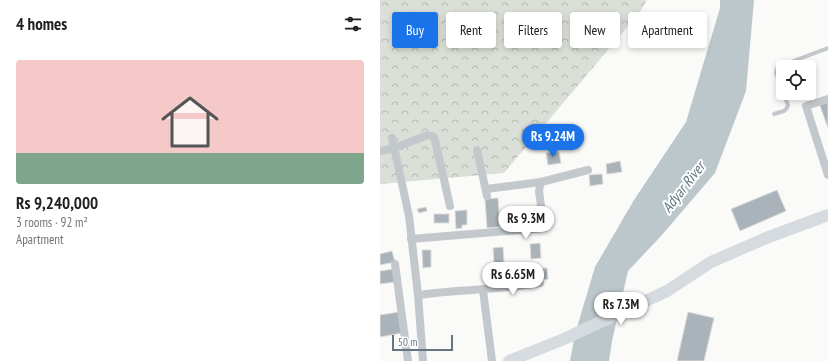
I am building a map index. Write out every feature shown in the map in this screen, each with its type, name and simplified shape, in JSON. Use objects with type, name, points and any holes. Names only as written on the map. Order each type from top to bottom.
[{"type":"main road","points":[[509,361],[564,339],[667,291],[711,262],[766,238],[828,215]]},
{"type":"street","points":[[828,99],[806,106],[828,175]]},
{"type":"street","points":[[380,152],[428,135],[434,137],[450,206]]},
{"type":"street","points":[[392,138],[409,216],[418,295],[423,361]]},
{"type":"street","points":[[477,150],[486,192],[540,182],[588,170]]},
{"type":"street","points":[[411,239],[544,228],[539,191],[540,182]]},
{"type":"street","points":[[394,264],[408,361]]},
{"type":"street","points":[[418,295],[441,292],[483,290],[540,283]]},
{"type":"street","points":[[483,290],[492,361]]},
{"type":"lane","points":[[796,60],[828,48]]},
{"type":"lane","points":[[774,114],[784,111],[787,108],[788,105],[786,100]]},
{"type":"green space","points":[[380,0],[647,0],[640,12],[628,12],[628,26],[620,36],[620,12],[570,12],[570,48],[610,48],[504,173],[380,184]]},
{"type":"water","name":"Adyar River","points":[[720,0],[754,0],[746,91],[715,173],[661,236],[628,271],[609,361],[570,361],[575,334],[595,267],[634,200],[686,122],[720,8]]},
{"type":"building","points":[[828,100],[828,128],[819,103]]},
{"type":"building","points":[[559,152],[561,163],[548,165],[546,153]]},
{"type":"building","points":[[620,161],[622,172],[607,174],[606,164]]},
{"type":"building","points":[[602,174],[603,184],[590,186],[589,175]]},
{"type":"building","points":[[777,190],[786,211],[740,231],[731,209]]},
{"type":"building","points":[[498,198],[500,227],[487,228],[485,199]]},
{"type":"building","points":[[426,207],[427,211],[419,213],[417,209]]},
{"type":"building","points":[[467,210],[467,225],[462,225],[462,228],[456,229],[455,211]]},
{"type":"building","points":[[434,214],[449,214],[449,223],[434,223]]},
{"type":"building","points":[[540,243],[541,258],[531,259],[530,244]]},
{"type":"building","points":[[503,247],[504,262],[494,263],[493,248]]},
{"type":"building","points":[[422,250],[431,250],[431,267],[423,268]]},
{"type":"building","points":[[392,251],[395,262],[380,265],[380,254]]},
{"type":"building","points":[[547,268],[548,279],[535,281],[534,269]]},
{"type":"building","points":[[394,269],[396,282],[380,284],[380,271]]},
{"type":"building","points":[[399,312],[402,333],[380,337],[380,315]]},
{"type":"building","points":[[688,312],[714,318],[704,361],[677,361]]}]
